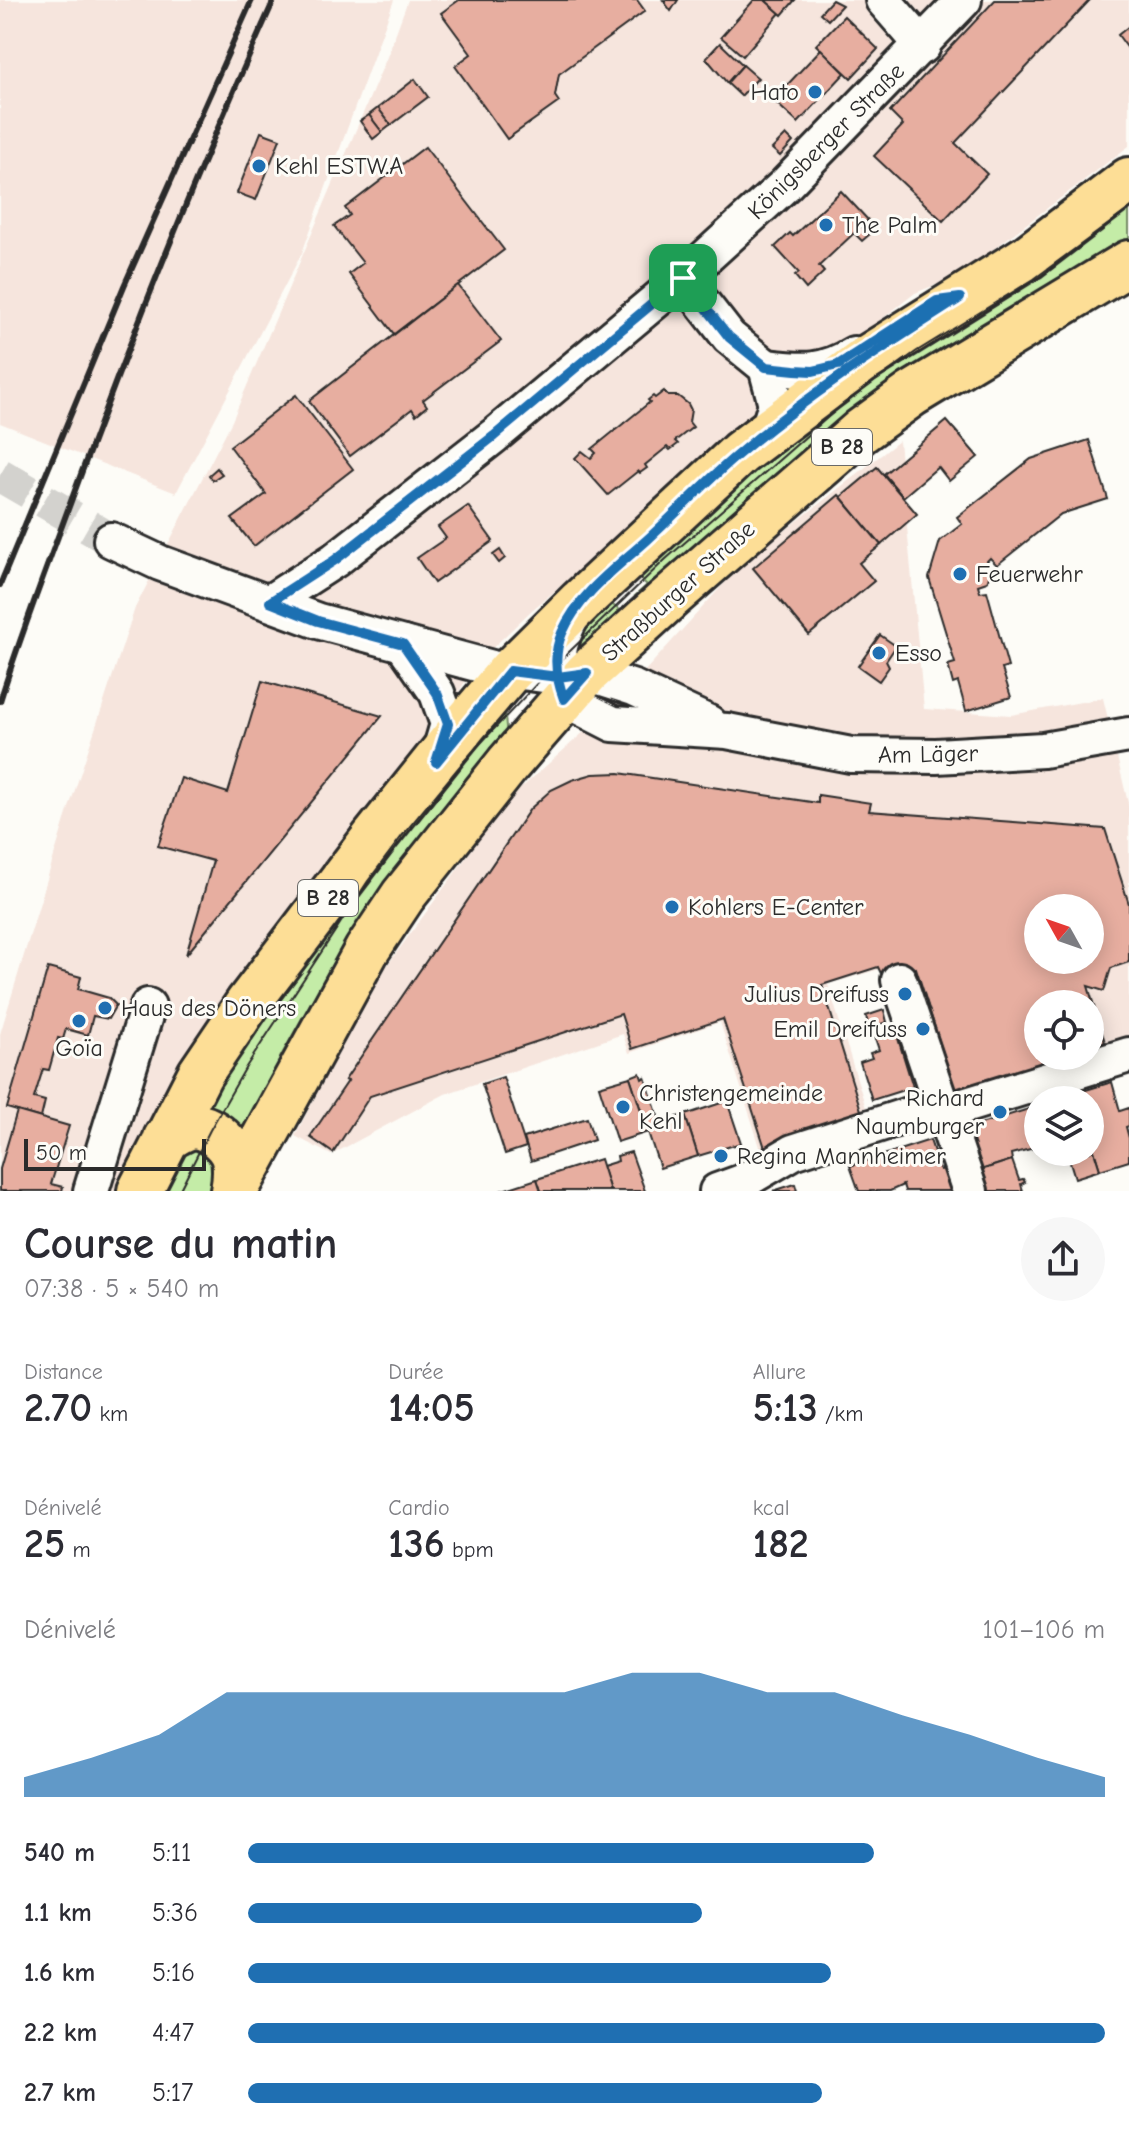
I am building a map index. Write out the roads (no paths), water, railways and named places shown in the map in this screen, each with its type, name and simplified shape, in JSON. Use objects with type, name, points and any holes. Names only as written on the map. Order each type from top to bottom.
[{"type":"main road","name":"B 28","points":[[140,1191],[200,1074],[248,1003],[373,839],[510,671],[581,601],[768,430],[862,361],[1028,257],[1129,180]]},
{"type":"main road","name":"Straßburger Straße","points":[[234,1191],[367,950],[403,896],[570,683],[861,431],[912,394],[1129,263]]},
{"type":"main road","points":[[166,1138],[192,1126],[210,1130],[219,1137],[233,1154],[236,1171],[234,1191]]},
{"type":"street","points":[[883,0],[923,46]]},
{"type":"street","name":"Königsberger Straße","points":[[270,602],[335,560],[494,436],[683,278],[785,185],[923,46],[964,0]]},
{"type":"street","points":[[683,278],[729,337],[766,367],[813,371],[838,365],[937,301],[960,298]]},
{"type":"street","points":[[766,367],[776,404],[768,430]]},
{"type":"street","name":"Am Läger","points":[[111,540],[160,563],[318,621],[510,671],[570,683],[634,688],[727,731],[851,755],[936,756],[1043,750],[1129,735]]},
{"type":"street","points":[[318,621],[335,560]]},
{"type":"street","points":[[570,683],[556,665],[561,634],[581,601]]},
{"type":"street","points":[[403,644],[437,693],[448,724],[436,762]]},
{"type":"street","points":[[899,980],[970,1191]]},
{"type":"street","points":[[91,1191],[148,1006]]},
{"type":"street","points":[[717,1191],[742,1182],[793,1152],[905,1116],[944,1112],[1129,1055]]},
{"type":"tunnel","points":[[0,475],[111,540]]},
{"type":"tram line","points":[[179,1191],[246,1067],[368,881],[464,761],[545,675],[666,559],[843,404],[917,351],[1034,279],[1129,209]]},
{"type":"railway","points":[[0,585],[124,286],[252,0]]},
{"type":"railway","points":[[0,701],[140,318],[274,0]]},
{"type":"place","name":"Hato","points":[[815,92]]},
{"type":"place","name":"Kehl ESTW.A","points":[[259,166]]},
{"type":"place","name":"The Palm","points":[[826,225]]},
{"type":"place","name":"Feuerwehr","points":[[960,574]]},
{"type":"place","name":"Esso","points":[[879,653]]},
{"type":"place","name":"Kohlers E-Center","points":[[672,907]]},
{"type":"place","name":"Julius Dreifuss","points":[[905,994]]},
{"type":"place","name":"Haus des Döners","points":[[105,1008]]},
{"type":"place","name":"Goïa","points":[[79,1021]]},
{"type":"place","name":"Emil Dreifuss","points":[[923,1029]]},
{"type":"place","name":"Christengemeinde Kehl","points":[[623,1107]]},
{"type":"place","name":"Richard Naumburger","points":[[1000,1112]]},
{"type":"place","name":"Regina Mannheimer","points":[[721,1156]]}]
